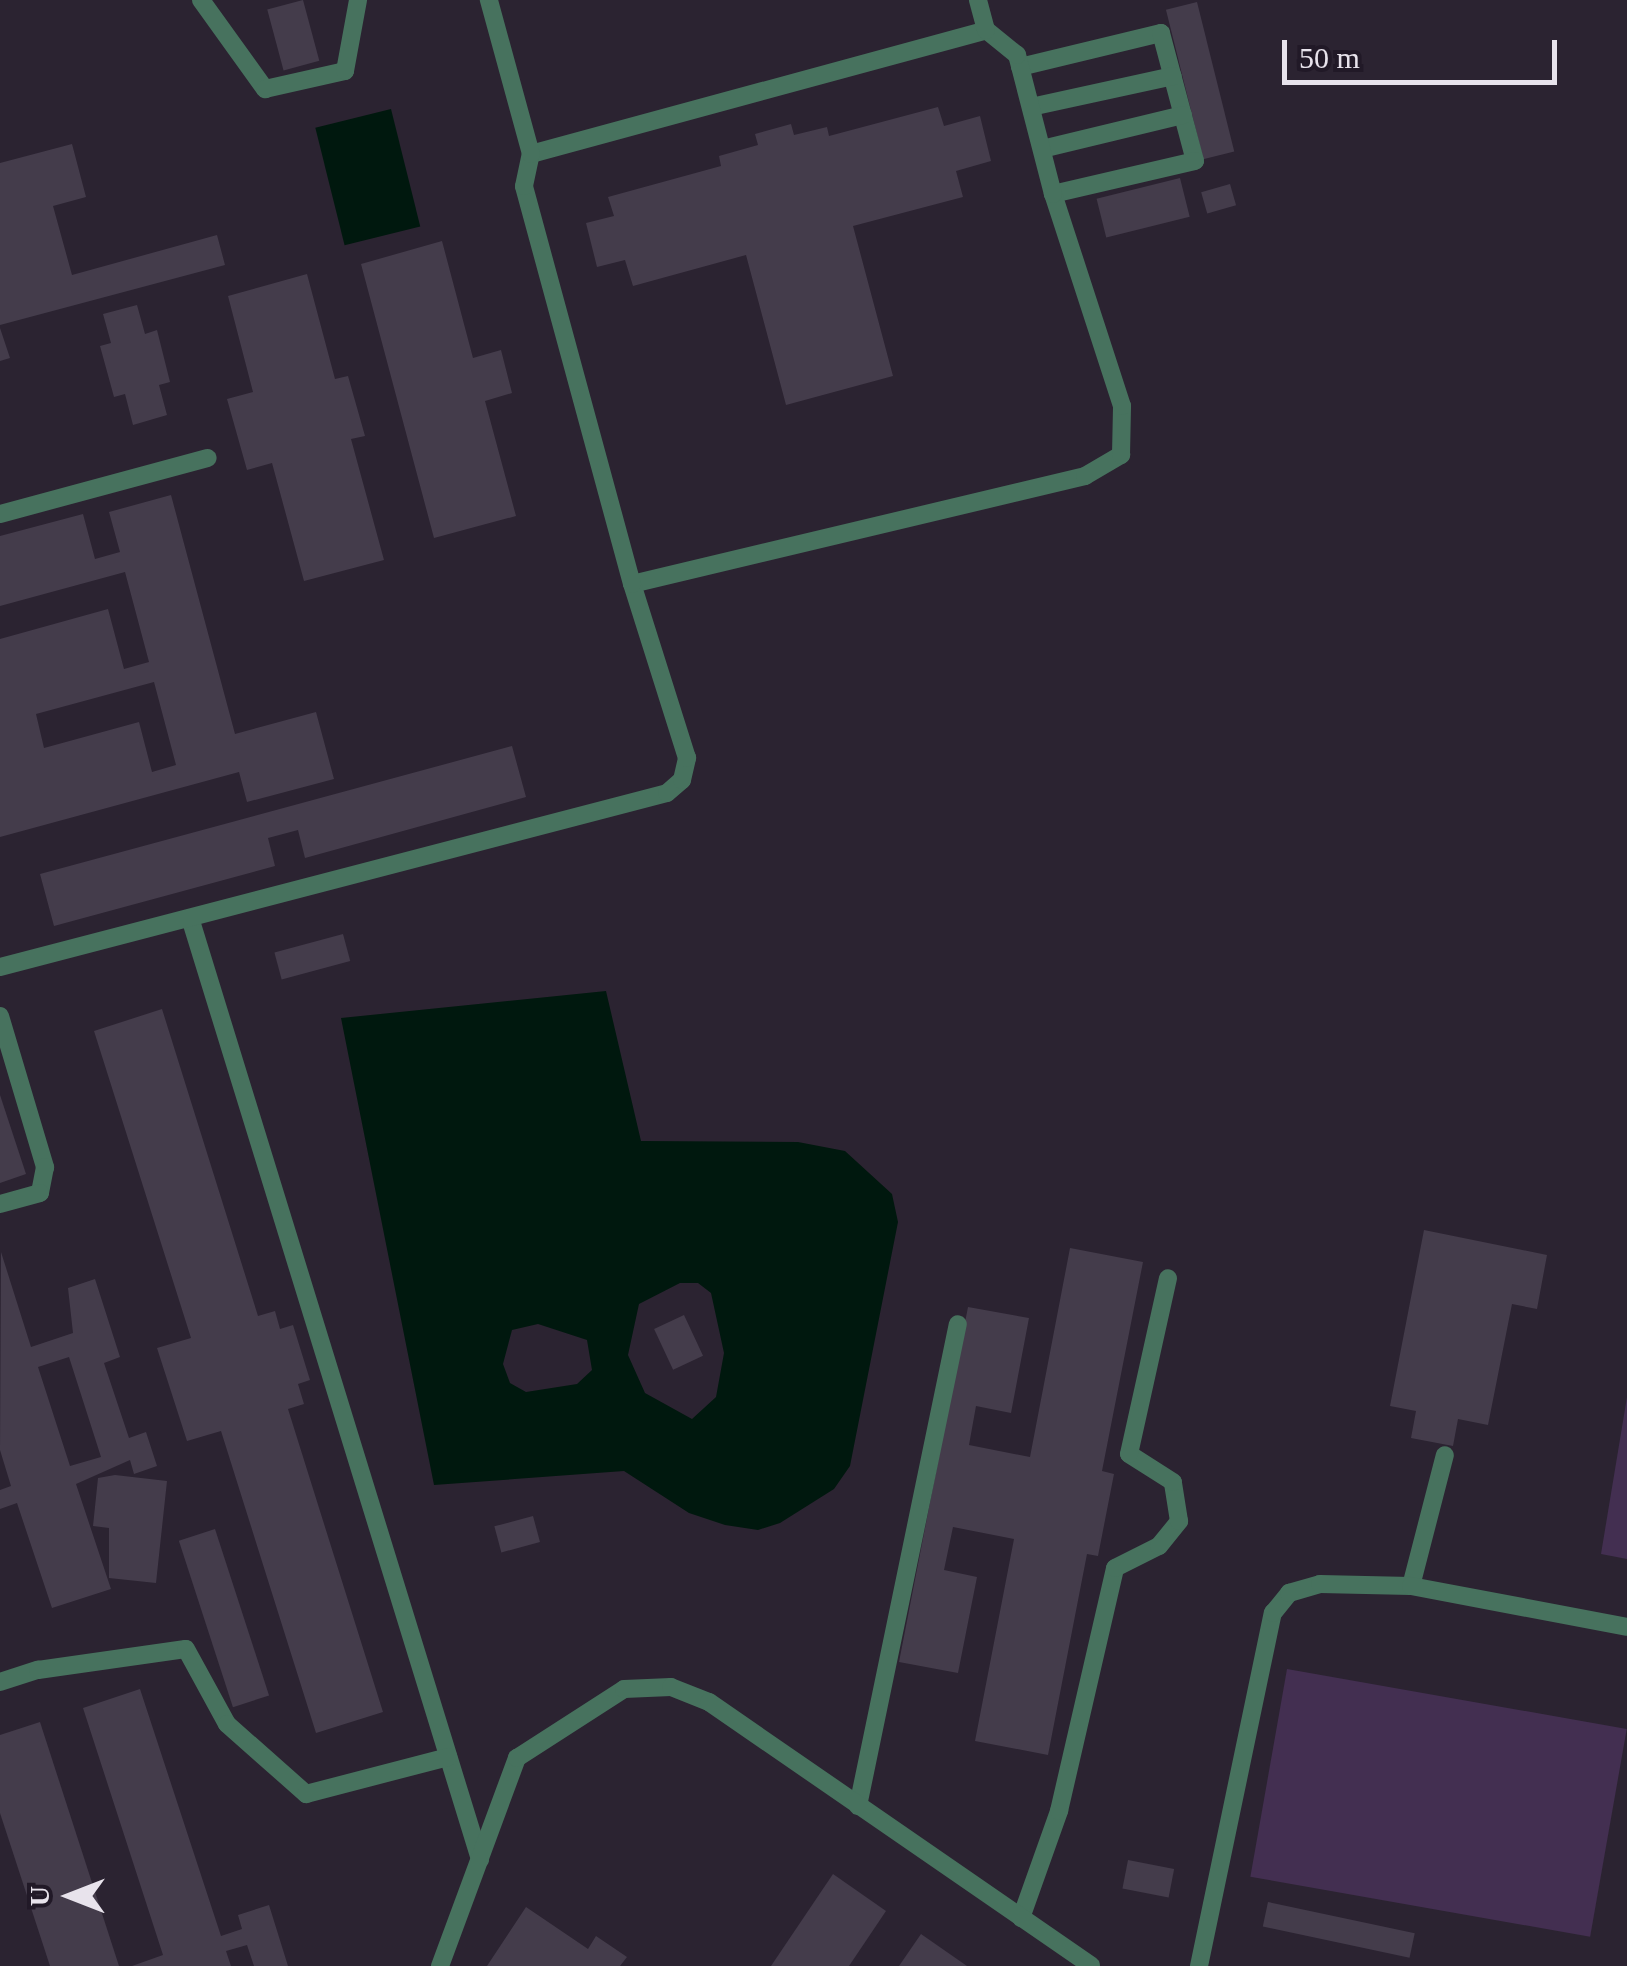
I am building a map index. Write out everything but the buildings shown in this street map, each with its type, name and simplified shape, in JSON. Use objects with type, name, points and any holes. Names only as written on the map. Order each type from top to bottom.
[{"type":"lane","points":[[200,0],[265,88],[344,71],[358,0]]},
{"type":"lane","points":[[0,967],[191,921],[667,793],[682,780],[687,758],[632,584],[524,186],[530,154],[489,0]]},
{"type":"lane","points":[[632,584],[1086,476],[1121,455],[1122,406],[1053,194],[1017,54],[986,30],[978,0]]},
{"type":"lane","points":[[530,154],[986,30]]},
{"type":"lane","points":[[1020,67],[1162,33],[1196,161],[1053,194]]},
{"type":"lane","points":[[1031,107],[1173,76]]},
{"type":"lane","points":[[1042,149],[1183,115]]},
{"type":"lane","points":[[0,514],[208,458]]},
{"type":"lane","points":[[191,921],[480,1859]]},
{"type":"lane","points":[[0,1016],[45,1182],[40,1193],[0,1204]]},
{"type":"lane","points":[[1021,1918],[1059,1811],[1114,1568],[1159,1546],[1179,1521],[1173,1482],[1129,1454],[1168,1278]]},
{"type":"lane","points":[[858,1806],[958,1324]]},
{"type":"lane","points":[[1410,1586],[1445,1456]]},
{"type":"lane","points":[[1199,1966],[1273,1613],[1289,1593],[1320,1584],[1410,1586],[1627,1627]]},
{"type":"lane","points":[[0,1682],[38,1670],[186,1649],[226,1724],[306,1794],[448,1756]]},
{"type":"lane","points":[[440,1966],[517,1758],[624,1688],[671,1687],[708,1702],[1091,1966]]},
{"type":"shaded area","points":[[391,109],[420,226],[345,245],[315,128]]},
{"type":"shaded area","points":[[606,991],[641,1141],[798,1142],[845,1151],[892,1194],[898,1222],[850,1466],[834,1489],[780,1523],[758,1530],[725,1525],[689,1513],[624,1471],[434,1485],[341,1018]],"holes":[[[680,1283],[698,1283],[711,1293],[724,1353],[716,1397],[692,1419],[645,1393],[628,1355],[639,1304]],[[538,1324],[587,1340],[592,1370],[577,1384],[526,1392],[510,1383],[503,1364],[512,1330]]]},
{"type":"shaded area","points":[[1627,1397],[1627,1559],[1601,1554]]},
{"type":"shaded area","points":[[1287,1669],[1627,1729],[1590,1937],[1250,1877]]}]
